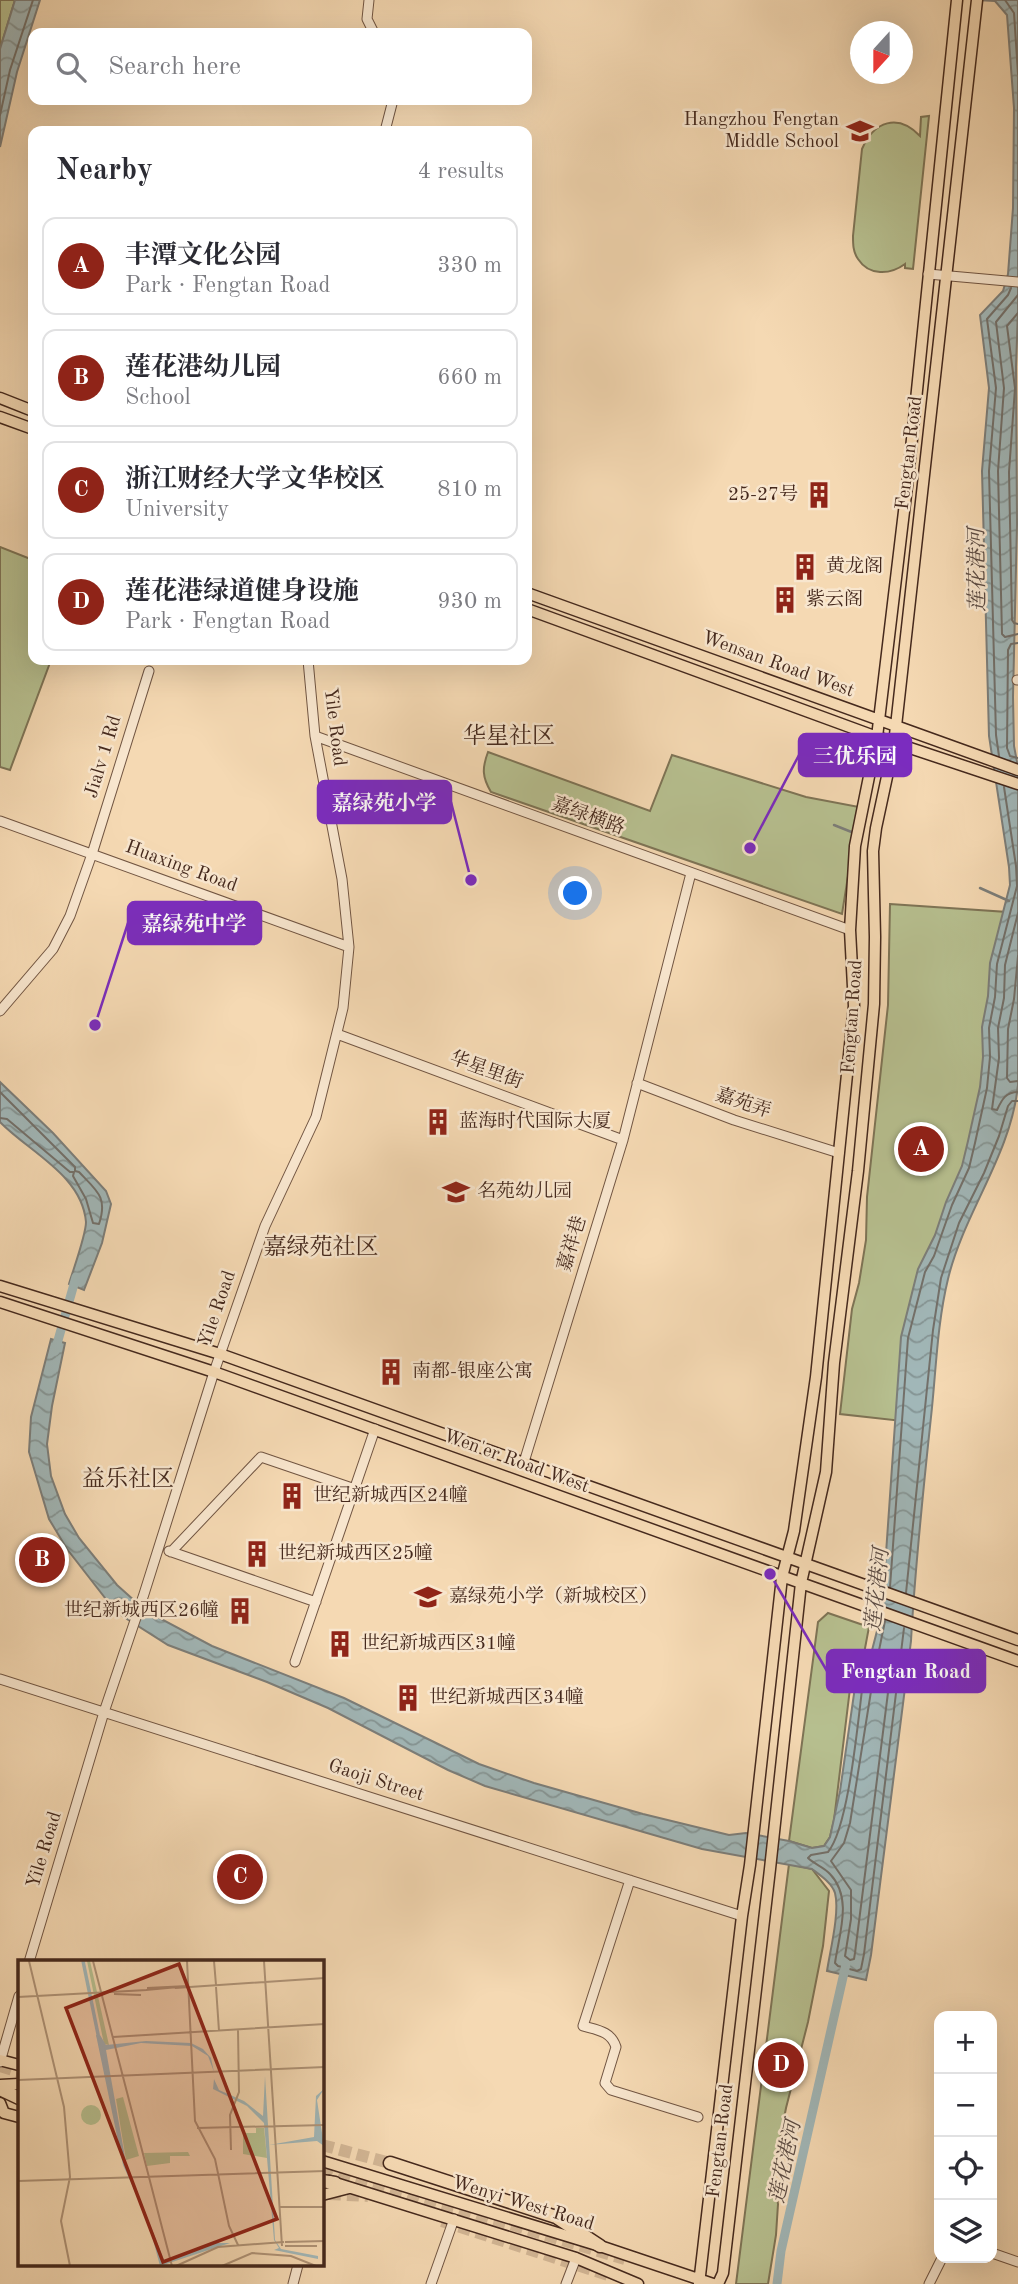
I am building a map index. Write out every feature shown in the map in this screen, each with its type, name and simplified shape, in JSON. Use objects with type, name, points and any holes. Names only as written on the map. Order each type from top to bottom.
[{"type":"highway","points":[[0,2087],[18,2097]]},
{"type":"highway","points":[[390,2163],[556,2217],[600,2246]]},
{"type":"highway","points":[[324,2180],[335,2183]]},
{"type":"main road","name":"Fengtan Road","points":[[700,2281],[782,1577],[794,1531],[806,1460],[854,1006],[850,930],[855,846],[877,737],[908,478],[957,0]]},
{"type":"main road","name":"Fengtan Road","points":[[715,2284],[723,2273],[801,1583],[826,1472],[834,1363],[860,1158],[874,1004],[873,851],[894,744],[977,2]]},
{"type":"main road","points":[[0,398],[28,409]]},
{"type":"main road","points":[[0,416],[28,427]]},
{"type":"main road","name":"Wensan Road West","points":[[532,595],[1018,770]]},
{"type":"main road","name":"Wensan Road West","points":[[532,610],[894,744],[1018,784]]},
{"type":"main road","name":"Wen'er Road West","points":[[0,1286],[220,1354],[1018,1640]]},
{"type":"main road","name":"Wen'er Road West","points":[[0,1302],[214,1372],[1018,1661]]},
{"type":"main road","points":[[0,2061],[18,2065]]},
{"type":"main road","points":[[0,2087],[18,2084]]},
{"type":"main road","points":[[0,2103],[4,2113],[18,2118]]},
{"type":"main road","name":"Wenyi West Road","points":[[324,2162],[715,2284]]},
{"type":"main road","name":"Wenyi West Road","points":[[335,2183],[576,2258],[638,2284]]},
{"type":"main road","points":[[324,2195],[352,2188]]},
{"type":"street","points":[[369,0],[367,19],[371,28]]},
{"type":"street","points":[[386,126],[392,105]]},
{"type":"street","points":[[928,274],[1018,282]]},
{"type":"street","name":"Yile Road","points":[[30,1960],[104,1712],[220,1354],[265,1226],[316,1118],[343,1008],[349,947],[342,878],[315,736],[308,665]]},
{"type":"street","name":"Jialv 1 Rd","points":[[0,1011],[53,949],[70,916],[149,671]]},
{"type":"street","name":"嘉绿横路","points":[[315,736],[850,930]]},
{"type":"street","name":"Huaxing Road","points":[[0,821],[349,947]]},
{"type":"street","name":"嘉祥巷","points":[[524,1462],[623,1140],[691,873]]},
{"type":"street","name":"华星里街","points":[[337,1034],[623,1140]]},
{"type":"street","name":"嘉苑弄","points":[[638,1083],[734,1120],[839,1153]]},
{"type":"street","points":[[295,1662],[375,1429]]},
{"type":"street","points":[[171,1552],[261,1457],[355,1489]]},
{"type":"street","points":[[158,1548],[316,1602]]},
{"type":"street","name":"Gaoji Street","points":[[0,1679],[742,1916]]},
{"type":"street","points":[[630,1880],[583,2026],[610,2034],[615,2041],[616,2047],[605,2083],[611,2090],[698,2117]]},
{"type":"street","points":[[0,2061],[18,1999]]},
{"type":"street","points":[[431,2284],[454,2219]]},
{"type":"street","points":[[997,2255],[1018,2262]]},
{"type":"street","points":[[566,2284],[576,2258]]},
{"type":"street","points":[[929,2284],[940,2263]]},
{"type":"street","points":[[293,2284],[299,2266]]},
{"type":"green space","points":[[0,0],[15,0],[0,49]]},
{"type":"green space","points":[[929,116],[913,269],[905,268],[905,264],[886,272],[874,271],[858,259],[853,245],[862,149],[873,132],[887,123],[903,124],[920,136],[921,117]]},
{"type":"green space","points":[[0,547],[28,558],[28,665],[49,665],[10,770],[0,767]]},
{"type":"green space","points":[[488,752],[650,811],[672,755],[806,797],[859,807],[842,914],[491,792],[484,772]]},
{"type":"green space","points":[[890,904],[1007,912],[986,1101],[902,1421],[840,1414],[852,1309],[866,1240],[867,1197],[888,1005]]},
{"type":"green space","points":[[828,1613],[869,1627],[863,1659],[856,1663],[852,1672],[830,1837],[824,1846],[812,1848],[789,1841],[818,1622]]},
{"type":"green space","points":[[789,1864],[812,1869],[829,1891],[823,1946],[773,2175],[778,2204],[768,2284],[736,2284]]},
{"type":"water","points":[[15,0],[40,0],[31,28],[28,28],[28,38],[17,72],[0,147],[0,49]]},
{"type":"water","points":[[976,0],[1018,0],[1017,524],[1013,697],[1014,746],[1018,767],[1018,1085],[1014,1111],[1006,1135],[955,1254],[944,1296],[911,1641],[866,1980],[827,1971],[835,1921],[835,1893],[812,1869],[702,1849],[485,1786],[448,1770],[328,1708],[168,1645],[116,1612],[67,1549],[49,1519],[29,1452],[31,1417],[51,1339],[65,1343],[47,1444],[51,1476],[65,1514],[79,1538],[117,1585],[146,1611],[212,1646],[344,1698],[479,1764],[534,1783],[729,1835],[746,1833],[812,1848],[824,1846],[830,1837],[840,1791],[856,1680],[869,1662],[878,1627],[885,1568],[901,1337],[918,1269],[935,1235],[962,1166],[980,1087],[982,1027],[988,996],[990,963],[1010,885],[989,736],[982,471],[989,388],[980,315],[1003,291],[1008,274],[1013,208],[1014,108],[1007,15],[995,1]]},
{"type":"water","points":[[0,1082],[53,1133],[106,1191],[111,1204],[102,1243],[84,1290],[69,1284],[86,1222],[82,1205],[65,1178],[0,1122]]},
{"type":"waterway","points":[[834,825],[854,833]]},
{"type":"waterway","points":[[980,888],[1009,901]]},
{"type":"waterway","points":[[55,1351],[76,1277]]},
{"type":"waterway","name":"莲花港河","points":[[777,2284],[781,2251],[846,1964]]},
{"type":"tunnel","points":[[0,2066],[18,2072]]},
{"type":"tunnel","points":[[324,2146],[390,2163]]},
{"type":"tunnel","points":[[324,2168],[625,2259]]},
{"type":"tunnel","points":[[329,2194],[368,2196]]},
{"type":"tunnel","points":[[442,2221],[608,2275]]},
{"type":"place","name":"Hangzhou Fengtan Middle School","points":[[860,131]]},
{"type":"place","name":"25-27号","points":[[819,495]]},
{"type":"place","name":"黄龙阁","points":[[805,567]]},
{"type":"place","name":"紫云阁","points":[[785,600]]},
{"type":"place","name":"三优乐园","points":[[750,848]]},
{"type":"place","name":"嘉绿苑小学","points":[[471,880]]},
{"type":"place","name":"嘉绿苑中学","points":[[95,1025]]},
{"type":"place","name":"蓝海时代国际大厦","points":[[438,1122]]},
{"type":"place","name":"丰潭文化公园","points":[[921,1149]]},
{"type":"place","name":"名苑幼儿园","points":[[456,1192]]},
{"type":"place","name":"南都-银座公寓","points":[[391,1372]]},
{"type":"place","name":"世纪新城西区24幢","points":[[292,1496]]},
{"type":"place","name":"世纪新城西区25幢","points":[[257,1554]]},
{"type":"place","name":"莲花港幼儿园","points":[[42,1560]]},
{"type":"place","name":"Fengtan Road","points":[[770,1574]]},
{"type":"place","name":"嘉绿苑小学（新城校区）","points":[[428,1597]]},
{"type":"place","name":"世纪新城西区26幢","points":[[240,1611]]},
{"type":"place","name":"世纪新城西区31幢","points":[[340,1644]]},
{"type":"place","name":"世纪新城西区34幢","points":[[408,1698]]},
{"type":"place","name":"浙江财经大学文华校区","points":[[240,1877]]},
{"type":"place","name":"莲花港绿道健身设施","points":[[781,2065]]},
{"type":"district","name":"华星社区","points":[[509,736]]},
{"type":"district","name":"嘉绿苑社区","points":[[321,1247]]},
{"type":"district","name":"益乐社区","points":[[128,1479]]}]
